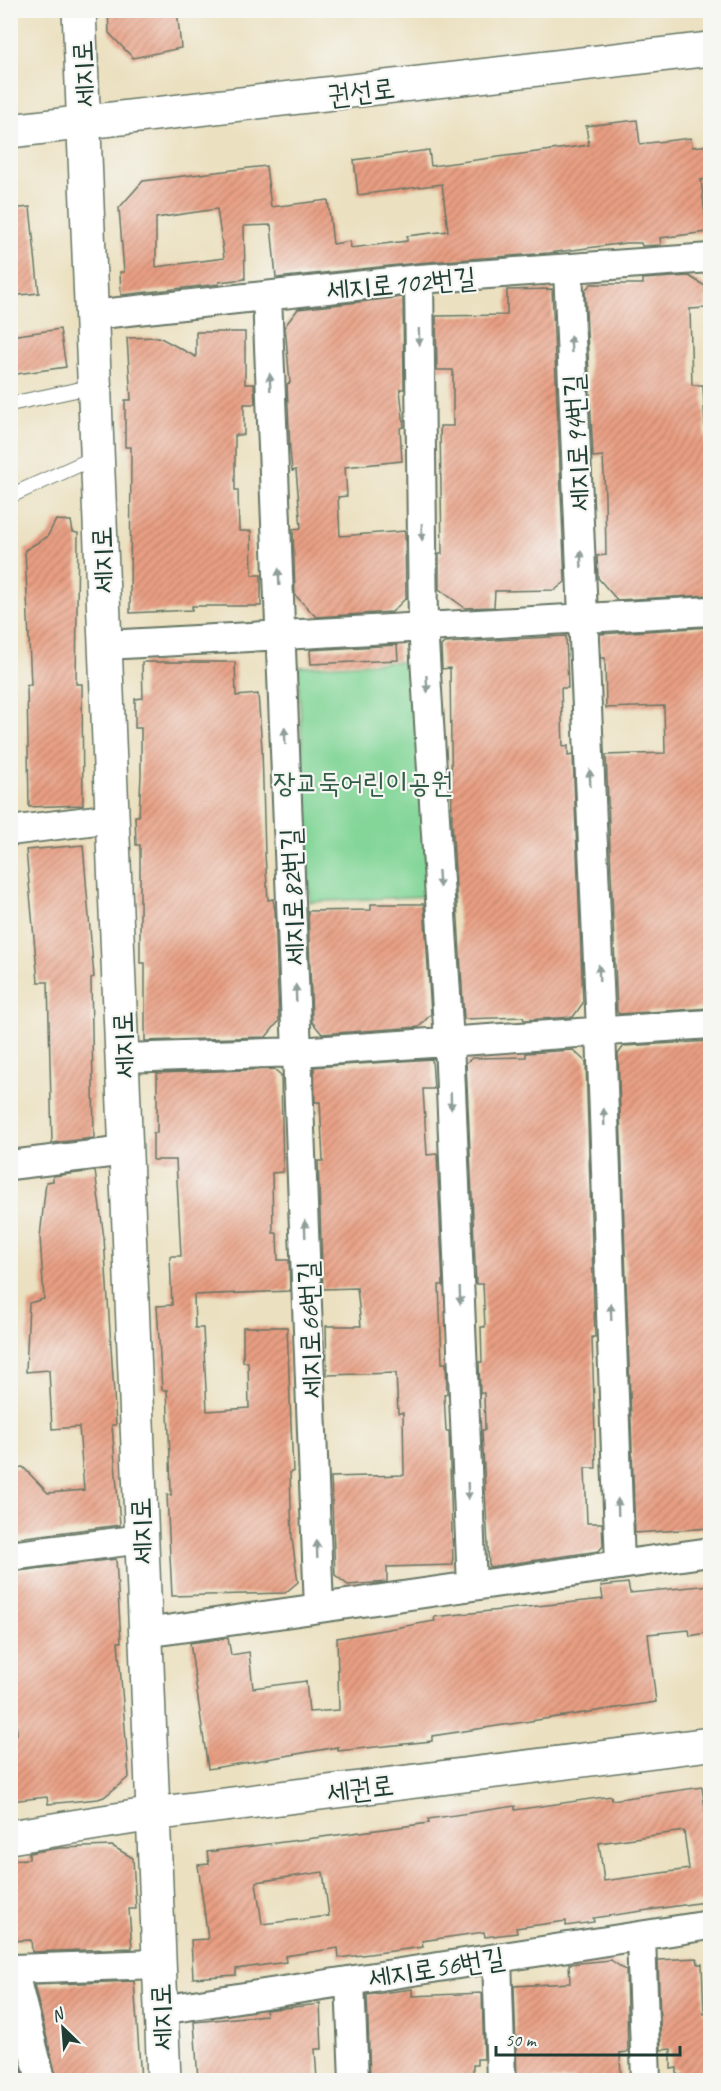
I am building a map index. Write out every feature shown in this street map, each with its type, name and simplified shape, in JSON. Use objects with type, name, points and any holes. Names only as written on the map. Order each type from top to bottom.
[{"type":"street","name":"세지로","points":[[79,10],[124,1058],[164,2080]]},
{"type":"street","name":"권선로","points":[[10,131],[711,49]]},
{"type":"street","name":"세지로102번길","points":[[92,315],[419,279],[711,258]]},
{"type":"street","name":"세지로94번길","points":[[568,269],[584,618]]},
{"type":"street","points":[[419,279],[423,626],[449,1042],[472,1586]]},
{"type":"street","points":[[267,296],[281,635]]},
{"type":"street","points":[[106,645],[711,611]]},
{"type":"street","points":[[584,618],[620,1565]]},
{"type":"street","name":"세지로82번길","points":[[281,635],[298,1052]]},
{"type":"street","points":[[10,831],[112,818]]},
{"type":"street","points":[[124,1058],[298,1052],[711,1024]]},
{"type":"street","name":"세지로66번길","points":[[298,1052],[319,1608]]},
{"type":"street","points":[[10,1165],[126,1151]]},
{"type":"street","points":[[10,1556],[142,1539]]},
{"type":"street","points":[[145,1633],[711,1552]]},
{"type":"street","name":"세권로","points":[[10,1837],[153,1814],[711,1744]]},
{"type":"street","name":"세지로56번길","points":[[161,2010],[711,1925]]},
{"type":"street","points":[[641,1936],[646,2080]]},
{"type":"street","points":[[496,1958],[501,2080]]},
{"type":"street","points":[[42,2080],[13,1969],[159,1964]]},
{"type":"street","points":[[350,1981],[354,2080]]},
{"type":"lane","points":[[10,404],[95,386]]},
{"type":"lane","points":[[10,496],[98,456]]},
{"type":"green space","name":"장교둑어린이공원","points":[[416,661],[428,896],[310,902],[298,667]]},
{"type":"building","points":[[108,10],[177,10],[181,48],[133,58],[109,33]]},
{"type":"building","points":[[637,120],[640,144],[691,138],[692,147],[711,145],[711,179],[701,180],[707,232],[660,238],[661,245],[642,246],[641,243],[626,243],[549,253],[417,263],[276,278],[271,225],[244,226],[245,279],[121,295],[120,272],[124,272],[119,208],[143,181],[266,166],[271,207],[328,200],[333,244],[350,241],[351,248],[407,241],[407,236],[448,231],[442,184],[358,195],[354,160],[429,150],[431,166],[589,145],[586,126]],"holes":[[[217,209],[224,258],[156,267],[156,218]]]},
{"type":"building","points":[[30,207],[39,293],[10,296],[10,209]]},
{"type":"building","points":[[689,276],[705,286],[706,308],[690,309],[692,385],[703,385],[711,554],[710,595],[617,600],[598,578],[597,556],[606,555],[605,497],[603,456],[593,457],[585,290],[591,284],[643,284],[643,279]]},
{"type":"building","points":[[552,289],[565,582],[555,590],[495,591],[494,607],[465,608],[439,589],[439,554],[442,554],[440,426],[453,426],[453,370],[437,370],[436,316],[507,315],[507,290]]},
{"type":"building","points":[[403,297],[404,389],[400,389],[404,427],[400,428],[402,461],[345,467],[347,496],[338,497],[340,536],[405,531],[406,598],[392,612],[316,617],[295,595],[293,529],[301,528],[296,470],[292,471],[290,450],[287,384],[290,383],[285,326],[298,309]]},
{"type":"building","points":[[60,329],[66,367],[10,375],[10,336]]},
{"type":"building","points":[[196,332],[245,332],[245,384],[254,384],[255,404],[244,404],[244,435],[235,435],[235,490],[238,490],[239,531],[251,531],[252,575],[261,575],[261,606],[192,606],[192,610],[130,613],[131,447],[125,447],[125,400],[131,400],[127,338],[159,337],[196,357]]},
{"type":"building","points":[[56,520],[71,521],[73,532],[78,533],[76,684],[82,684],[83,805],[29,807],[27,685],[31,685],[25,550],[47,537]]},
{"type":"building","points":[[710,627],[711,1008],[619,1014],[617,1012],[606,755],[665,753],[664,706],[606,708],[605,658],[601,658],[600,634]]},
{"type":"building","points":[[566,636],[568,688],[561,688],[563,747],[568,746],[568,756],[573,755],[583,1003],[573,1017],[524,1020],[523,1017],[464,1019],[452,821],[450,668],[442,669],[441,646],[444,643]]},
{"type":"building","points":[[397,645],[398,660],[311,664],[310,650]]},
{"type":"building","points":[[142,662],[235,662],[236,696],[258,694],[265,854],[268,900],[273,899],[275,911],[279,1021],[266,1037],[145,1041],[145,963],[140,963],[140,845],[136,845],[135,816],[139,816],[141,728],[135,728],[135,699],[143,698]]},
{"type":"building","points":[[83,845],[94,977],[91,978],[94,1138],[52,1143],[48,982],[38,982],[26,850]]},
{"type":"building","points":[[371,904],[424,904],[431,1014],[419,1027],[322,1034],[312,1022],[308,911],[371,910]]},
{"type":"building","points":[[711,1041],[711,1528],[635,1533],[618,1054],[624,1046]]},
{"type":"building","points":[[573,1050],[586,1062],[595,1337],[592,1337],[596,1468],[585,1468],[587,1523],[602,1523],[603,1546],[599,1551],[489,1567],[482,1430],[485,1430],[484,1393],[480,1393],[479,1362],[482,1362],[481,1327],[485,1327],[483,1284],[476,1284],[466,1063],[472,1058],[526,1057],[526,1053]]},
{"type":"building","points":[[432,1059],[434,1089],[423,1089],[427,1155],[437,1154],[443,1285],[439,1285],[442,1363],[446,1363],[447,1394],[444,1394],[446,1431],[449,1431],[453,1565],[387,1567],[387,1582],[348,1585],[335,1575],[331,1477],[404,1475],[403,1413],[398,1413],[396,1373],[327,1375],[326,1326],[361,1326],[357,1288],[323,1289],[318,1161],[323,1161],[320,1102],[315,1102],[314,1067]]},
{"type":"building","points":[[274,1069],[281,1075],[283,1172],[272,1173],[273,1233],[277,1233],[278,1260],[289,1260],[290,1291],[194,1295],[195,1328],[203,1328],[207,1411],[249,1408],[248,1362],[243,1362],[243,1327],[287,1327],[293,1472],[290,1472],[292,1539],[298,1582],[285,1593],[172,1596],[167,1495],[171,1495],[167,1390],[162,1390],[157,1306],[172,1305],[170,1256],[181,1256],[176,1160],[153,1160],[153,1133],[157,1133],[157,1073]]},
{"type":"building","points":[[95,1171],[104,1238],[116,1425],[112,1425],[120,1525],[10,1539],[10,1469],[23,1467],[48,1493],[84,1490],[79,1427],[52,1429],[49,1370],[26,1372],[29,1303],[44,1299],[40,1237],[46,1182],[53,1181],[53,1176]]},
{"type":"building","points":[[116,1559],[121,1642],[118,1642],[129,1777],[104,1797],[98,1799],[48,1804],[47,1797],[10,1801],[10,1735],[17,1734],[10,1665],[10,1572]]},
{"type":"building","points":[[628,1583],[630,1593],[711,1585],[711,1632],[690,1636],[689,1630],[648,1634],[656,1702],[432,1736],[432,1741],[338,1751],[338,1747],[208,1769],[190,1643],[228,1638],[231,1655],[249,1652],[253,1688],[306,1681],[309,1712],[339,1710],[337,1638],[435,1621],[434,1617],[603,1599],[601,1586]]},
{"type":"building","points":[[702,1787],[711,1852],[711,1901],[593,1918],[594,1922],[566,1926],[566,1921],[516,1928],[517,1933],[485,1937],[484,1932],[422,1941],[423,1947],[339,1958],[338,1948],[285,1956],[286,1962],[236,1969],[236,1975],[193,1978],[191,1940],[208,1939],[198,1865],[209,1864],[207,1852],[429,1823],[428,1819],[515,1806],[515,1810],[611,1796],[612,1800]],"holes":[[[684,1831],[689,1869],[604,1881],[599,1843]],[[323,1872],[329,1916],[262,1924],[256,1882]]]},
{"type":"building","points":[[112,1846],[133,1858],[136,1909],[129,1909],[132,1948],[32,1952],[31,1940],[10,1941],[10,1860],[29,1859],[29,1853],[60,1848]]},
{"type":"building","points":[[697,1958],[698,1964],[702,1964],[704,2014],[710,2014],[711,2080],[683,2080],[683,2075],[677,2075],[677,2068],[671,2069],[671,2049],[661,2050],[658,1960]]},
{"type":"building","points":[[611,1960],[626,1971],[628,2052],[620,2053],[621,2080],[517,2080],[514,1986],[570,1983],[569,1964]]},
{"type":"building","points":[[134,1981],[141,2080],[57,2080],[34,1985]]},
{"type":"building","points":[[412,1989],[412,1996],[482,1993],[484,2059],[477,2059],[477,2065],[473,2065],[473,2080],[370,2079],[367,1995]]},
{"type":"building","points":[[320,2004],[322,2049],[315,2049],[317,2080],[198,2080],[194,2022],[266,2015],[266,2010]]},
{"type":"building","points":[[10,2027],[24,2080],[10,2080]]}]
